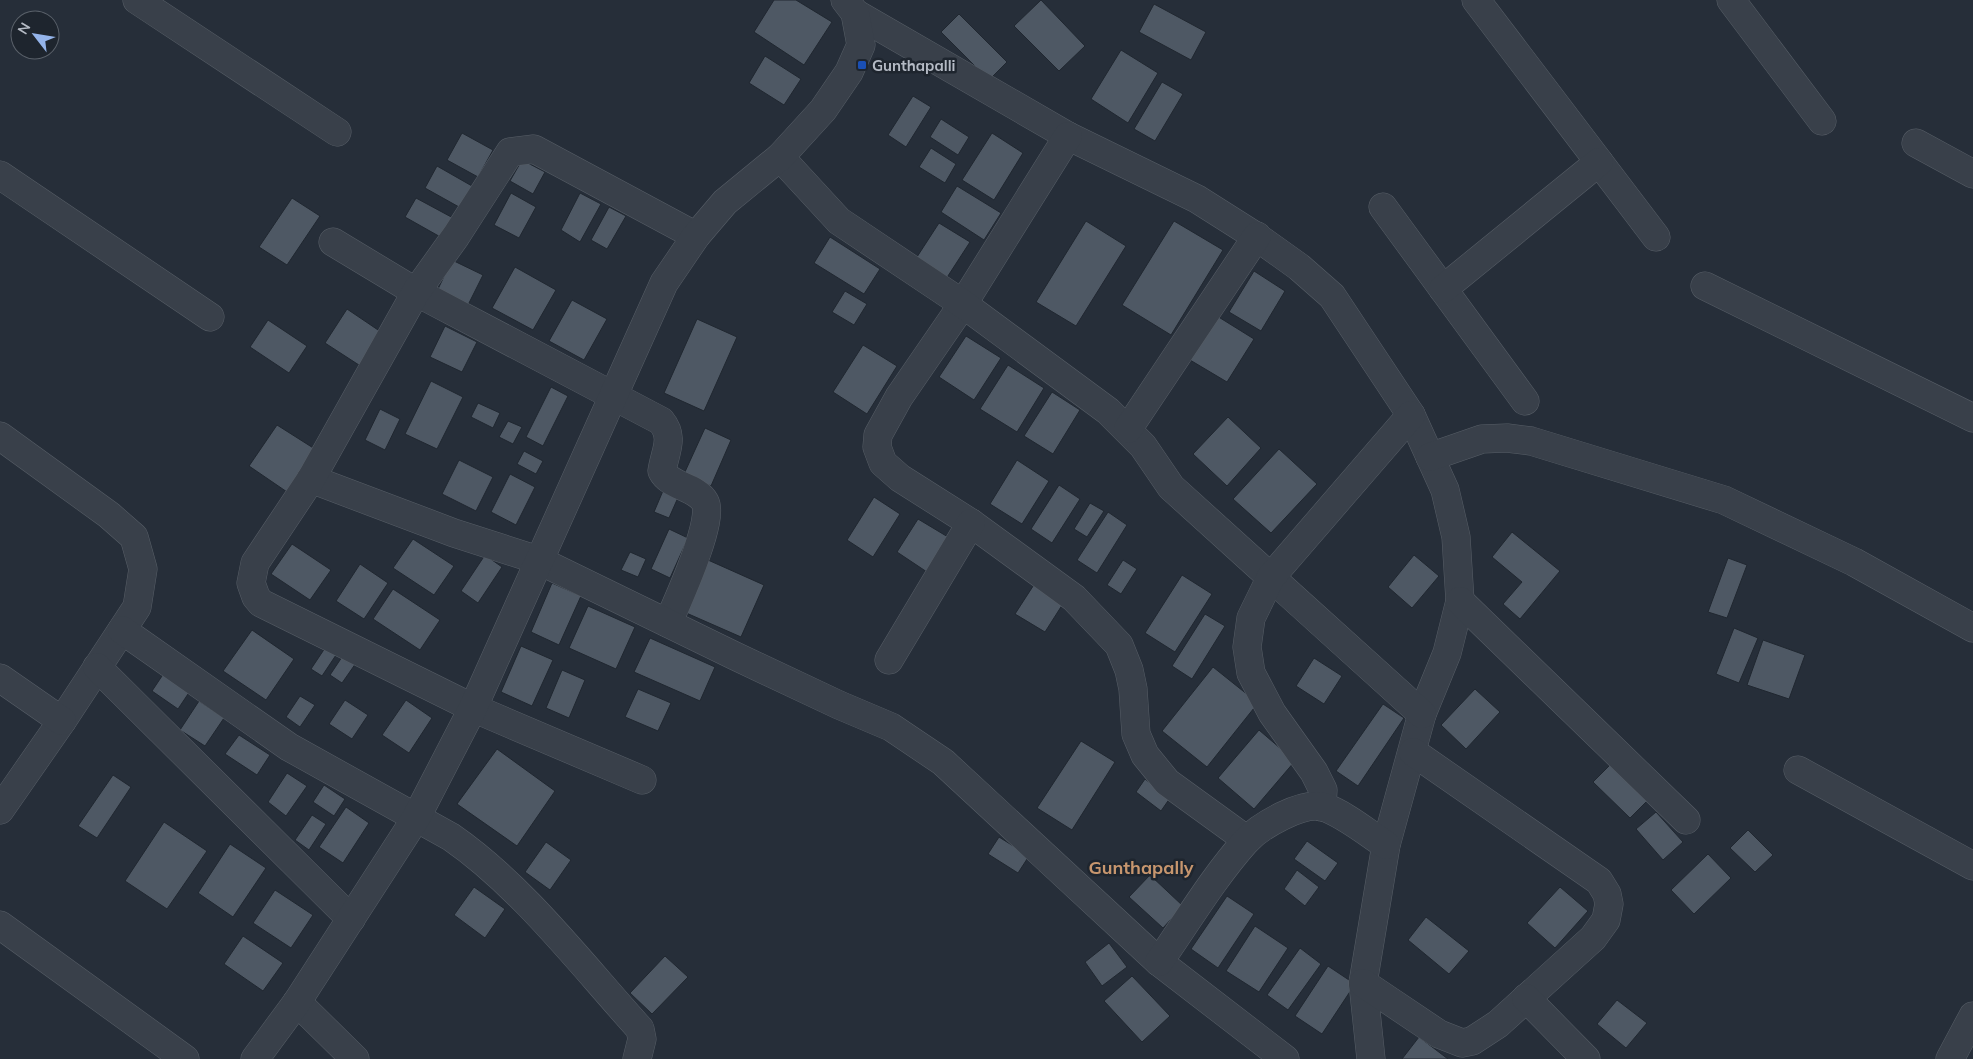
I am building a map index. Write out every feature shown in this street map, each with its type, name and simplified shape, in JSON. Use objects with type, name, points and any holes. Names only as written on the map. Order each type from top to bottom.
[{"type":"street","points":[[137,0],[337,132]]},
{"type":"street","points":[[1476,0],[1656,237]]},
{"type":"street","points":[[1731,0],[1822,121]]},
{"type":"street","points":[[850,7],[1068,136],[1197,199],[1257,236],[1299,267],[1332,296],[1411,415],[1445,490],[1456,537],[1460,601],[1448,653],[1422,714],[1386,845],[1363,983],[1370,1059]]},
{"type":"street","points":[[255,1059],[297,1002],[416,818],[473,708],[664,282],[696,236],[725,202],[777,158],[823,110],[849,72],[861,45],[850,7]]},
{"type":"street","points":[[1068,136],[963,304],[899,397],[878,435],[877,448],[883,463],[900,478],[971,523],[1074,598],[1119,645],[1129,670],[1136,734],[1145,755],[1167,782],[1248,840]]},
{"type":"street","points":[[1916,143],[1973,174]]},
{"type":"street","points":[[642,780],[473,708],[261,603],[256,597],[251,583],[255,563],[311,479],[416,292],[456,236],[510,152],[522,148],[534,148],[696,236]]},
{"type":"street","points":[[777,158],[839,222],[963,304],[1108,411],[1143,446],[1171,487],[1422,714]]},
{"type":"street","points":[[1443,289],[1599,162]]},
{"type":"street","points":[[0,175],[210,317]]},
{"type":"street","points":[[1383,207],[1525,401]]},
{"type":"street","points":[[1128,429],[1257,236]]},
{"type":"street","points":[[333,242],[416,292],[661,421],[668,430],[669,439],[662,471],[665,477],[690,490],[704,501],[708,512],[698,548],[668,623]]},
{"type":"street","points":[[1705,286],[1973,418]]},
{"type":"street","points":[[1322,807],[1323,790],[1314,772],[1272,713],[1251,674],[1247,647],[1251,618],[1271,577],[1411,415]]},
{"type":"street","points":[[0,436],[110,515],[134,538],[143,569],[138,607],[0,810]]},
{"type":"street","points":[[1430,457],[1482,440],[1507,438],[1531,441],[1715,497],[1854,562],[1973,628]]},
{"type":"street","points":[[311,479],[454,533],[538,560],[839,705],[891,727],[944,762],[1159,962],[1285,1059]]},
{"type":"street","points":[[889,660],[971,523]]},
{"type":"street","points":[[1460,601],[1686,820]]},
{"type":"street","points":[[122,630],[289,747],[416,818],[474,853],[495,870],[640,1029],[642,1039],[637,1059]]},
{"type":"street","points":[[98,667],[351,919]]},
{"type":"street","points":[[0,678],[62,721]]},
{"type":"street","points":[[1363,983],[1439,1034],[1462,1044],[1472,1041],[1498,1024],[1593,938],[1606,920],[1609,904],[1607,894],[1598,880],[1413,752]]},
{"type":"street","points":[[1798,770],[1973,866]]},
{"type":"street","points":[[1159,962],[1222,871],[1248,840],[1271,823],[1299,808],[1322,807],[1347,818],[1386,845]]},
{"type":"street","points":[[0,925],[185,1059]]},
{"type":"street","points":[[1526,998],[1586,1059]]},
{"type":"street","points":[[297,1002],[356,1059]]},
{"type":"street","points":[[1950,1059],[1973,1016]]},
{"type":"building","points":[[774,0],[796,0],[832,22],[804,65],[754,32]]},
{"type":"building","points":[[1041,0],[1085,46],[1059,71],[1014,26]]},
{"type":"building","points":[[1154,4],[1206,32],[1191,60],[1139,32]]},
{"type":"building","points":[[959,14],[1007,62],[989,80],[941,32]]},
{"type":"building","points":[[1121,50],[1158,73],[1128,123],[1091,99]]},
{"type":"building","points":[[765,56],[801,79],[784,105],[749,83]]},
{"type":"building","points":[[1162,82],[1183,94],[1155,141],[1134,129]]},
{"type":"building","points":[[913,96],[931,107],[906,147],[888,135]]},
{"type":"building","points":[[941,119],[969,137],[958,155],[930,137]]},
{"type":"building","points":[[462,133],[493,150],[478,177],[447,160]]},
{"type":"building","points":[[992,133],[1023,153],[994,200],[962,180]]},
{"type":"building","points":[[931,148],[956,164],[945,183],[919,167]]},
{"type":"building","points":[[522,160],[545,172],[533,194],[510,181]]},
{"type":"building","points":[[437,166],[472,186],[459,207],[425,188]]},
{"type":"building","points":[[957,186],[1001,213],[984,240],[941,212]]},
{"type":"building","points":[[511,193],[536,207],[519,238],[494,225]]},
{"type":"building","points":[[580,193],[601,204],[580,242],[561,230]]},
{"type":"building","points":[[292,198],[320,216],[287,265],[259,247]]},
{"type":"building","points":[[416,198],[455,219],[444,239],[405,217]]},
{"type":"building","points":[[609,207],[626,216],[607,249],[591,240]]},
{"type":"building","points":[[1086,221],[1126,246],[1076,326],[1036,302]]},
{"type":"building","points":[[1174,221],[1223,250],[1171,335],[1122,305]]},
{"type":"building","points":[[939,223],[970,242],[946,279],[915,260]]},
{"type":"building","points":[[830,237],[880,269],[864,294],[814,263]]},
{"type":"building","points":[[452,260],[483,275],[468,305],[438,289]]},
{"type":"building","points":[[515,267],[556,290],[533,330],[492,308]]},
{"type":"building","points":[[1254,271],[1285,291],[1261,331],[1229,312]]},
{"type":"building","points":[[845,291],[867,304],[854,325],[832,312]]},
{"type":"building","points":[[572,300],[607,319],[584,360],[549,341]]},
{"type":"building","points":[[347,309],[384,334],[362,367],[325,343]]},
{"type":"building","points":[[1217,316],[1254,339],[1227,382],[1190,360]]},
{"type":"building","points":[[697,319],[737,337],[704,411],[664,393]]},
{"type":"building","points":[[268,320],[307,346],[289,373],[250,347]]},
{"type":"building","points":[[445,326],[477,342],[462,372],[430,357]]},
{"type":"building","points":[[966,336],[1001,358],[974,400],[939,377]]},
{"type":"building","points":[[863,345],[897,366],[867,414],[833,392]]},
{"type":"building","points":[[1008,365],[1044,388],[1017,432],[980,409]]},
{"type":"building","points":[[431,381],[463,397],[437,449],[405,434]]},
{"type":"building","points":[[551,387],[568,396],[543,446],[526,437]]},
{"type":"building","points":[[1052,392],[1080,410],[1053,454],[1024,436]]},
{"type":"building","points":[[478,403],[500,413],[493,428],[471,417]]},
{"type":"building","points":[[380,409],[400,419],[385,450],[365,440]]},
{"type":"building","points":[[1228,417],[1261,448],[1227,486],[1193,454]]},
{"type":"building","points":[[508,421],[522,427],[513,444],[499,437]]},
{"type":"building","points":[[277,425],[318,451],[290,494],[249,466]]},
{"type":"building","points":[[705,428],[731,440],[711,486],[684,474]]},
{"type":"building","points":[[1279,449],[1317,484],[1271,533],[1233,499]]},
{"type":"building","points":[[524,451],[543,461],[536,474],[517,464]]},
{"type":"building","points":[[459,460],[493,477],[476,511],[442,494]]},
{"type":"building","points":[[1017,460],[1049,481],[1022,524],[990,504]]},
{"type":"building","points":[[510,474],[535,487],[516,525],[491,512]]},
{"type":"building","points":[[1059,485],[1080,499],[1052,543],[1031,529]]},
{"type":"building","points":[[665,486],[680,493],[669,518],[654,512]]},
{"type":"building","points":[[874,497],[900,514],[873,557],[847,540]]},
{"type":"building","points":[[1090,503],[1104,511],[1087,537],[1074,529]]},
{"type":"building","points":[[1108,512],[1127,525],[1097,573],[1077,560]]},
{"type":"building","points":[[918,519],[948,537],[927,572],[897,552]]},
{"type":"building","points":[[669,529],[688,538],[670,578],[651,569]]},
{"type":"building","points":[[1512,532],[1560,571],[1520,619],[1503,604],[1522,582],[1492,557]]},
{"type":"building","points":[[413,539],[454,566],[434,595],[393,568]]},
{"type":"building","points":[[292,544],[331,570],[310,600],[271,574]]},
{"type":"building","points":[[630,552],[646,559],[638,577],[621,570]]},
{"type":"building","points":[[485,555],[502,567],[478,603],[461,591]]},
{"type":"building","points":[[1414,555],[1439,576],[1412,608],[1388,587]]},
{"type":"building","points":[[1728,558],[1747,565],[1727,618],[1708,612]]},
{"type":"building","points":[[708,560],[764,585],[741,637],[684,612]]},
{"type":"building","points":[[1123,560],[1137,569],[1121,594],[1107,585]]},
{"type":"building","points":[[360,564],[388,583],[364,619],[336,601]]},
{"type":"building","points":[[1182,575],[1212,594],[1175,652],[1145,633]]},
{"type":"building","points":[[1037,580],[1066,599],[1045,632],[1015,614]]},
{"type":"building","points":[[552,583],[581,596],[559,645],[531,632]]},
{"type":"building","points":[[393,589],[440,620],[420,650],[373,619]]},
{"type":"building","points":[[588,606],[635,627],[616,669],[569,648]]},
{"type":"building","points":[[1205,614],[1225,626],[1192,679],[1172,666]]},
{"type":"building","points":[[1734,628],[1758,638],[1739,683],[1716,674]]},
{"type":"building","points":[[252,630],[294,659],[266,700],[223,671]]},
{"type":"building","points":[[650,638],[715,667],[700,701],[634,672]]},
{"type":"building","points":[[1763,640],[1805,655],[1789,699],[1747,685]]},
{"type":"building","points":[[521,646],[553,660],[532,706],[501,692]]},
{"type":"building","points":[[325,648],[336,655],[322,676],[311,669]]},
{"type":"building","points":[[344,654],[356,663],[342,683],[330,675]]},
{"type":"building","points":[[1314,658],[1342,676],[1324,704],[1296,686]]},
{"type":"building","points":[[168,667],[194,685],[178,709],[152,691]]},
{"type":"building","points":[[1213,667],[1258,703],[1207,767],[1162,731]]},
{"type":"building","points":[[562,670],[585,680],[569,718],[546,708]]},
{"type":"building","points":[[638,689],[671,703],[658,731],[625,717]]},
{"type":"building","points":[[1475,689],[1500,712],[1466,749],[1441,725]]},
{"type":"building","points":[[300,696],[315,705],[300,727],[286,717]]},
{"type":"building","points":[[345,700],[368,715],[352,739],[329,724]]},
{"type":"building","points":[[406,700],[432,718],[409,753],[382,735]]},
{"type":"building","points":[[199,701],[224,718],[205,746],[180,730]]},
{"type":"building","points":[[1383,704],[1404,718],[1358,786],[1336,771]]},
{"type":"building","points":[[1259,730],[1295,761],[1254,809],[1218,778]]},
{"type":"building","points":[[239,735],[270,755],[257,775],[225,754]]},
{"type":"building","points":[[1081,741],[1115,762],[1072,830],[1037,808]]},
{"type":"building","points":[[497,749],[555,791],[517,846],[457,804]]},
{"type":"building","points":[[1610,765],[1647,801],[1630,818],[1593,782]]},
{"type":"building","points":[[287,773],[307,786],[286,816],[268,802]]},
{"type":"building","points":[[113,775],[131,787],[97,838],[78,826]]},
{"type":"building","points":[[1145,779],[1170,798],[1161,811],[1136,792]]},
{"type":"building","points":[[324,785],[345,799],[334,816],[313,802]]},
{"type":"building","points":[[346,807],[369,823],[343,863],[319,847]]},
{"type":"building","points":[[1656,812],[1683,842],[1663,860],[1636,829]]},
{"type":"building","points":[[312,815],[326,824],[309,850],[295,840]]},
{"type":"building","points":[[164,822],[207,851],[167,909],[125,881]]},
{"type":"building","points":[[1748,830],[1773,855],[1755,872],[1730,848]]},
{"type":"building","points":[[999,837],[1029,856],[1018,873],[988,854]]},
{"type":"building","points":[[1307,841],[1338,863],[1325,881],[1294,859]]},
{"type":"building","points":[[546,842],[571,860],[550,890],[525,872]]},
{"type":"building","points":[[230,844],[266,868],[233,917],[198,893]]},
{"type":"building","points":[[1708,854],[1731,878],[1694,914],[1671,890]]},
{"type":"building","points":[[1297,870],[1319,887],[1305,906],[1284,889]]},
{"type":"building","points":[[1150,875],[1183,906],[1163,928],[1129,897]]},
{"type":"building","points":[[474,887],[505,909],[485,938],[454,915]]},
{"type":"building","points":[[1560,887],[1588,911],[1555,948],[1527,923]]},
{"type":"building","points":[[275,890],[313,915],[291,948],[253,923]]},
{"type":"building","points":[[1227,896],[1254,914],[1218,968],[1191,949]]},
{"type":"building","points":[[1426,917],[1469,951],[1449,974],[1408,940]]},
{"type":"building","points":[[1255,926],[1288,948],[1259,992],[1226,971]]},
{"type":"building","points":[[243,936],[283,963],[263,991],[224,964]]},
{"type":"building","points":[[1109,943],[1127,967],[1102,986],[1085,962]]},
{"type":"building","points":[[1300,948],[1321,964],[1288,1010],[1267,995]]},
{"type":"building","points":[[665,956],[688,977],[652,1014],[630,993]]},
{"type":"building","points":[[1328,966],[1355,984],[1322,1034],[1295,1016]]},
{"type":"building","points":[[1132,976],[1170,1016],[1142,1042],[1104,1001]]},
{"type":"building","points":[[1617,1000],[1647,1023],[1626,1048],[1597,1024]]},
{"type":"building","points":[[1419,1037],[1448,1059],[1402,1059]]},
{"type":"place","name":"Gunthapalli","points":[[862,65]]},
{"type":"district","name":"Gunthapally","points":[[1141,867]]}]
